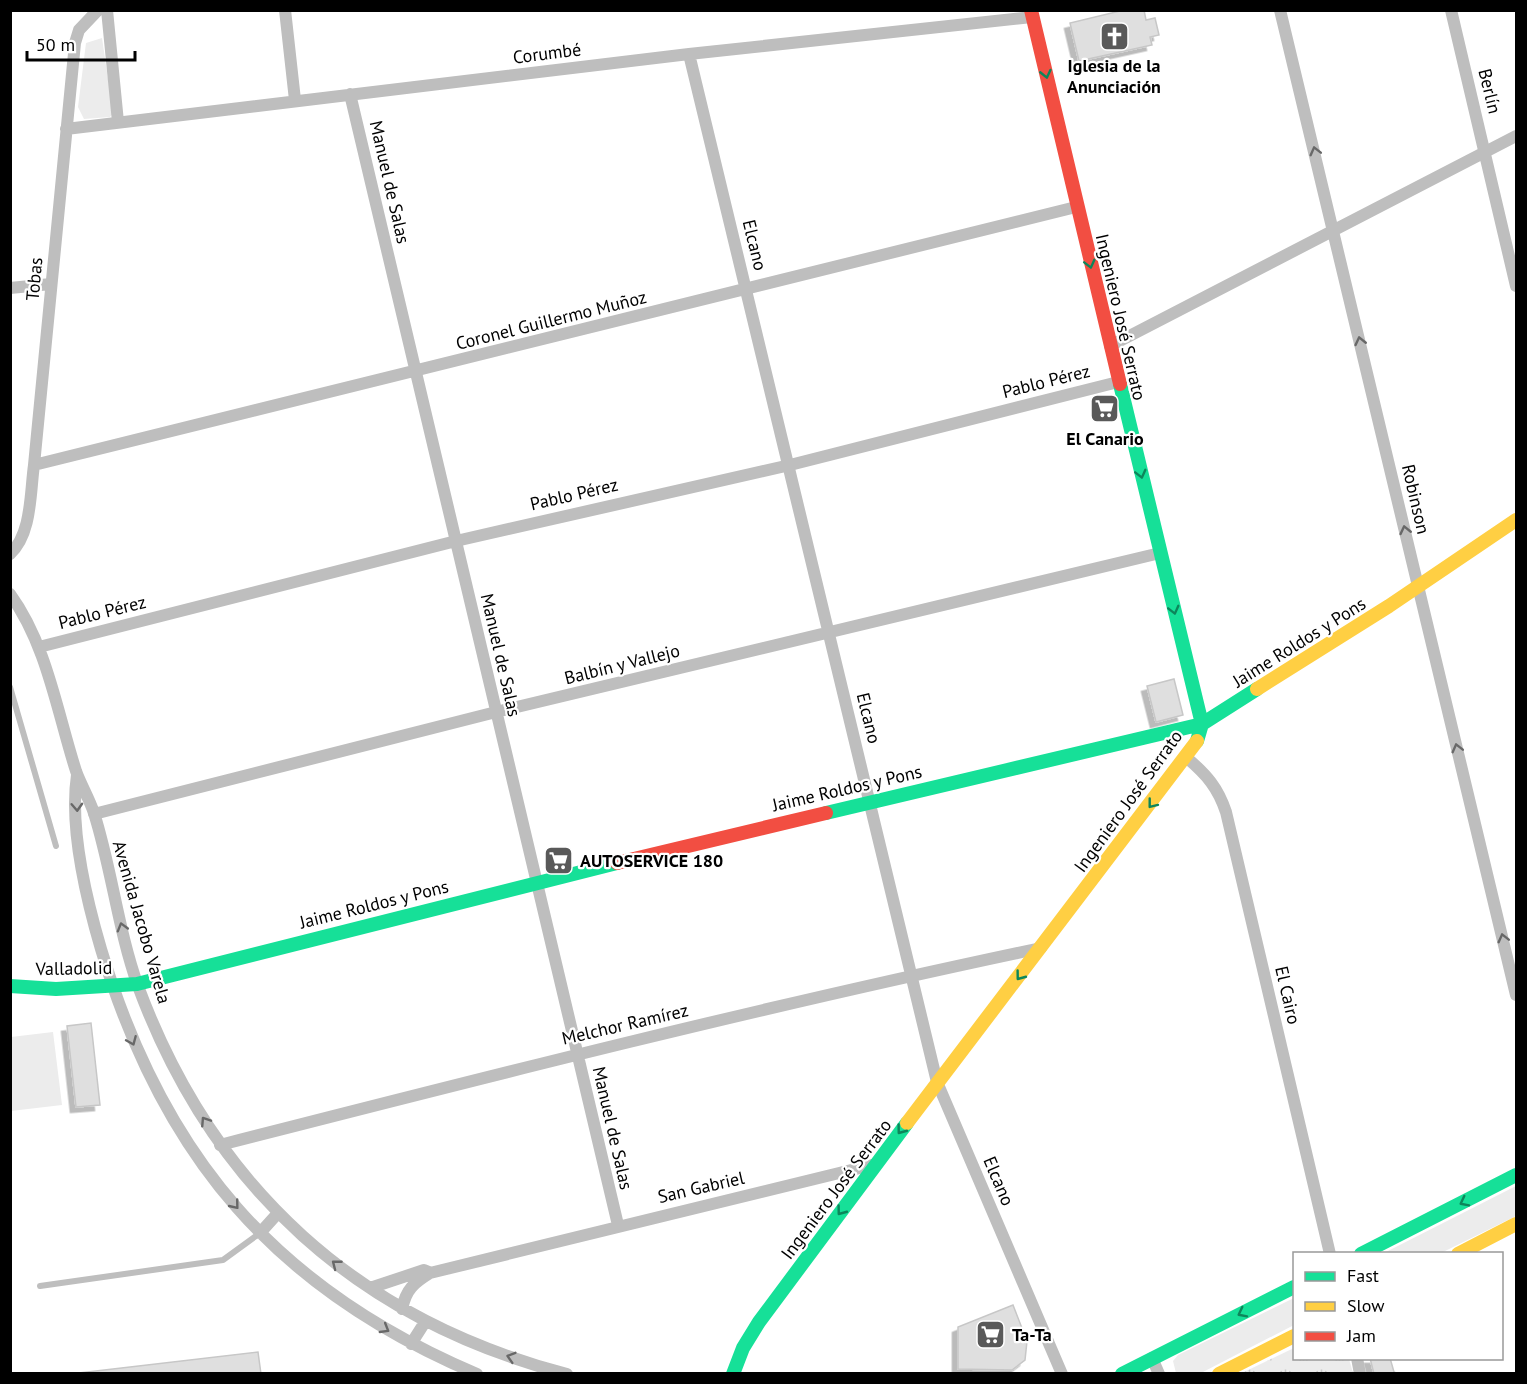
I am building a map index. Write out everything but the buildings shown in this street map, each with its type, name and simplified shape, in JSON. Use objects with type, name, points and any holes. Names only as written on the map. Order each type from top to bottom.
[{"type":"street","name":"Tobas","points":[[10,554],[19,546],[24,533],[34,465],[75,43],[80,30],[98,10]]},
{"type":"street","points":[[107,10],[118,122]]},
{"type":"street","points":[[285,10],[294,100]]},
{"type":"street","name":"Robinson","points":[[1280,10],[1335,231],[1516,995]]},
{"type":"street","name":"Berlín","points":[[1451,10],[1516,286]]},
{"type":"street","name":"Corumbé","points":[[66,129],[294,100],[1031,14]]},
{"type":"street","name":"Ingeniero José Serrato","points":[[733,1374],[742,1348],[759,1322],[938,1082],[1187,758],[1197,742],[1202,724],[1031,14]]},
{"type":"street","name":"Elcano","points":[[689,54],[938,1082],[1062,1374]]},
{"type":"street","name":"Manuel de Salas","points":[[350,94],[618,1225]]},
{"type":"street","name":"Pablo Pérez","points":[[1110,346],[1516,136]]},
{"type":"street","name":"Coronel Guillermo Muñoz","points":[[34,465],[1076,207]]},
{"type":"street","points":[[10,288],[51,284]]},
{"type":"street","name":"Pablo Pérez","points":[[39,646],[456,541],[790,465],[1118,382]]},
{"type":"street","name":"Jaime Roldos y Pons","points":[[137,984],[537,882],[1202,724],[1418,587],[1516,520]]},
{"type":"street","name":"Balbín y Vallejo","points":[[94,814],[496,712],[1160,553]]},
{"type":"street","name":"Avenida Jacobo Varela","points":[[10,594],[27,619],[39,646],[77,775],[94,814],[137,984],[176,1073],[220,1145],[278,1213],[322,1253],[370,1288],[425,1322],[503,1355],[567,1374]]},
{"type":"street","name":"El Cairo","points":[[1187,758],[1219,790],[1226,812],[1330,1252]]},
{"type":"street","name":"Avenida Jacobo Varela","points":[[77,775],[78,838],[88,904],[112,986],[146,1071],[169,1114],[215,1180],[260,1233],[309,1277],[345,1305],[411,1344],[477,1374]]},
{"type":"street","name":"Melchor Ramírez","points":[[220,1145],[577,1053],[911,975],[1041,948]]},
{"type":"street","name":"Valladolid","points":[[10,986],[56,989],[137,984]]},
{"type":"street","name":"San Gabriel","points":[[402,1309],[405,1294],[412,1285],[430,1273],[618,1225],[876,1164]]},
{"type":"street","points":[[1365,1252],[1516,1175]]},
{"type":"street","points":[[260,1233],[278,1213]]},
{"type":"street","points":[[1462,1252],[1516,1224]]},
{"type":"street","name":"San Gabriel","points":[[370,1288],[424,1270],[430,1273]]},
{"type":"street","points":[[1122,1374],[1293,1288]]},
{"type":"street","points":[[411,1344],[425,1322]]},
{"type":"street","points":[[1219,1374],[1293,1337]]},
{"type":"street","points":[[1152,1358],[1159,1374]]},
{"type":"lane","points":[[10,687],[56,846]]},
{"type":"lane","points":[[40,1286],[223,1260],[260,1233]]},
{"type":"green space","points":[[102,38],[113,113],[110,117],[84,119],[78,107],[86,43]]},
{"type":"green space","points":[[53,1032],[62,1105],[11,1111],[11,1037]]},
{"type":"green space","points":[[1516,1186],[1516,1216],[1443,1252],[1386,1252]]},
{"type":"green space","points":[[1293,1298],[1293,1326],[1201,1373],[1176,1373],[1173,1361],[1178,1355]]},
{"type":"green space","points":[[1293,1348],[1293,1360],[1349,1360],[1353,1373],[1242,1373]]},
{"type":"traffic: fast","points":[[1120,384],[1202,724],[1197,741]]},
{"type":"traffic: fast","points":[[826,813],[1202,724],[1257,689]]},
{"type":"traffic: fast","points":[[10,986],[56,989],[137,984],[617,863]]},
{"type":"traffic: fast","points":[[733,1374],[743,1348],[759,1322],[907,1123]]},
{"type":"traffic: fast","points":[[1365,1252],[1516,1175]]},
{"type":"traffic: fast","points":[[1122,1374],[1293,1288]]},
{"type":"traffic: slow","points":[[1257,689],[1389,606],[1516,520]]},
{"type":"traffic: slow","points":[[907,1123],[1197,741]]},
{"type":"traffic: slow","points":[[1462,1252],[1516,1224]]},
{"type":"traffic: slow","points":[[1219,1374],[1293,1337]]},
{"type":"traffic: jam","points":[[1031,10],[1120,384]]},
{"type":"traffic: jam","points":[[617,863],[826,813]]},
{"type":"place","name":"Iglesia de la Anunciación","points":[[1114,36]]},
{"type":"place","name":"El Canario","points":[[1105,409]]},
{"type":"place","name":"AUTOSERVICE 180","points":[[559,860]]},
{"type":"place","name":"Ta-Ta","points":[[991,1334]]}]
